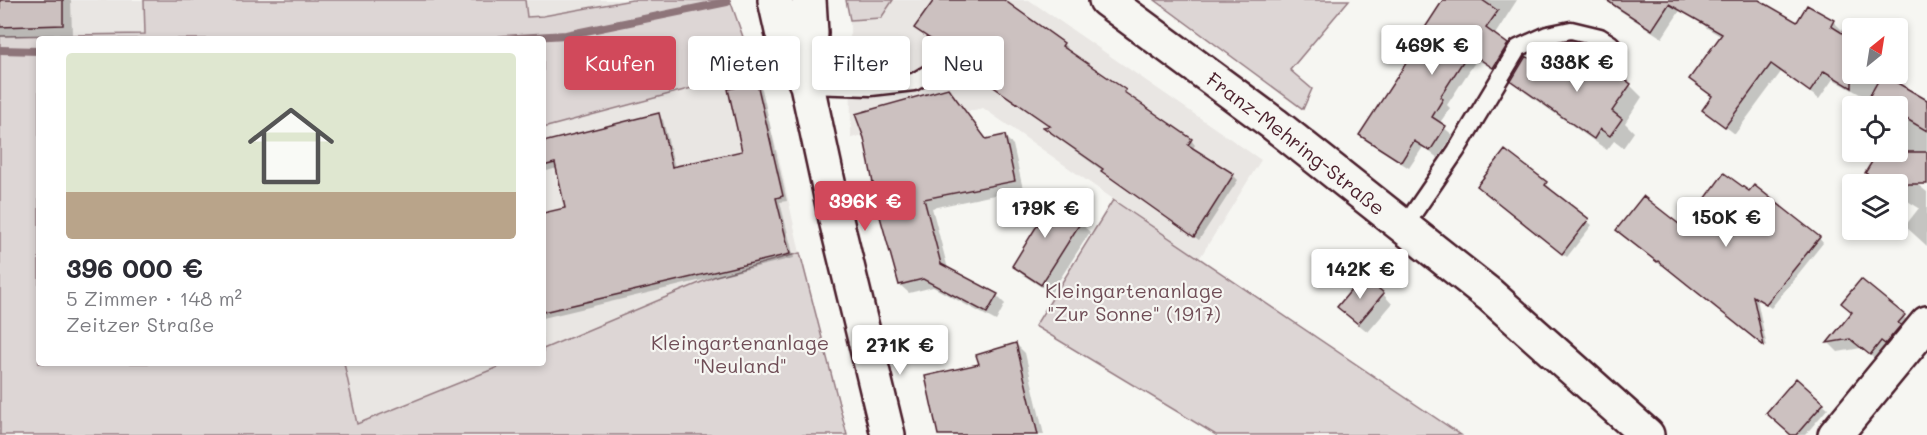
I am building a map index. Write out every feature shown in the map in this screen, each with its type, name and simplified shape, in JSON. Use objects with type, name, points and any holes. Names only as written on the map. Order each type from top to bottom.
[{"type":"street","points":[[775,0],[783,31],[807,85],[837,224],[888,435]]},
{"type":"street","points":[[807,85],[811,33],[809,0]]},
{"type":"street","name":"Franz-Mehring-Straße","points":[[1106,0],[1274,124],[1490,295],[1647,435]]},
{"type":"street","points":[[1835,435],[1927,323]]},
{"type":"lane","points":[[1404,227],[1456,152],[1518,48],[1547,35],[1571,30],[1600,37],[1611,44]]},
{"type":"lane","points":[[807,85],[871,87],[914,82],[922,77]]},
{"type":"shaded area","points":[[0,0],[365,0],[145,34],[0,36]]},
{"type":"shaded area","points":[[524,0],[632,0],[526,17]]},
{"type":"shaded area","points":[[893,0],[1029,0],[1261,160],[1199,259],[983,108],[851,138],[851,90],[910,90],[910,36],[850,36],[850,20],[881,17]]},
{"type":"shaded area","points":[[688,89],[760,90],[779,158],[800,253],[716,276],[546,348],[546,127]]},
{"type":"shaded area","points":[[345,366],[501,366],[356,424]]},
{"type":"green space","name":"Kleingartenanlage \"Neuland\"","points":[[144,0],[525,0],[527,17],[632,0],[730,0],[743,36],[688,36],[688,89],[546,127],[546,36],[36,36],[36,366],[345,366],[357,424],[501,366],[546,366],[546,348],[716,276],[800,253],[847,435],[0,435],[0,36],[145,34]]},
{"type":"green space","points":[[846,0],[893,0],[881,18],[850,20]]},
{"type":"green space","points":[[1155,0],[1349,0],[1290,70],[1312,89],[1303,109]]},
{"type":"green space","name":"Kleingartenanlage \"Zur Sonne\" (1917)","points":[[1113,200],[1461,435],[1216,435],[1035,326]]},
{"type":"building","points":[[0,0],[63,0],[63,25],[0,27]]},
{"type":"building","points":[[934,0],[1004,0],[1064,43],[1062,46],[1126,90],[1124,92],[1192,139],[1188,145],[1234,174],[1194,237],[1101,171],[1103,169],[1043,127],[1050,126],[998,90],[1004,90],[1004,36],[926,36],[914,28]]},
{"type":"building","points":[[1443,0],[1482,0],[1498,11],[1486,28],[1508,44],[1493,68],[1469,52],[1440,97],[1443,99],[1432,117],[1446,126],[1430,151],[1414,141],[1401,162],[1359,135],[1416,48],[1413,46]]},
{"type":"building","points":[[1606,0],[1759,0],[1797,22],[1807,5],[1834,20],[1831,26],[1842,33],[1842,82],[1824,71],[1810,92],[1771,64],[1725,127],[1702,110],[1712,96],[1689,79],[1722,34],[1669,4],[1652,30]]},
{"type":"building","points":[[1526,56],[1554,76],[1566,58],[1585,71],[1594,58],[1631,84],[1612,111],[1622,119],[1610,136],[1600,129],[1594,139],[1511,81]]},
{"type":"building","points":[[1876,84],[1899,84],[1927,100],[1927,131],[1908,120],[1908,96],[1870,96]]},
{"type":"building","points":[[728,90],[759,90],[783,196],[776,198],[790,254],[546,311],[546,212],[565,208],[555,163],[546,165],[546,141],[659,113],[672,167],[742,151]]},
{"type":"building","points":[[941,90],[949,90],[986,139],[1005,135],[1015,181],[924,199],[941,264],[998,294],[987,313],[923,279],[899,285],[879,213],[864,138],[855,114]]},
{"type":"building","points":[[1505,150],[1547,182],[1545,185],[1589,219],[1562,254],[1477,186]]},
{"type":"building","points":[[1908,152],[1927,152],[1927,184],[1908,184],[1908,174],[1865,173],[1872,162],[1908,162]]},
{"type":"building","points":[[1724,173],[1749,191],[1754,185],[1820,237],[1766,304],[1753,296],[1764,346],[1616,230],[1643,196],[1684,228]]},
{"type":"building","points":[[1037,193],[1081,222],[1041,285],[1012,266],[1038,224],[1023,214]]},
{"type":"building","points":[[1363,276],[1384,293],[1358,324],[1337,307]]},
{"type":"building","points":[[1861,279],[1905,315],[1898,323],[1901,325],[1885,344],[1881,341],[1870,355],[1850,339],[1827,343],[1852,312],[1841,303]]},
{"type":"building","points":[[1016,343],[1038,435],[938,435],[925,376],[979,364],[976,355]]},
{"type":"building","points":[[1796,378],[1824,403],[1796,435],[1791,435],[1766,413]]},
{"type":"waterway","points":[[546,36],[566,35],[727,2]]},
{"type":"waterway","points":[[0,50],[36,51]]}]
